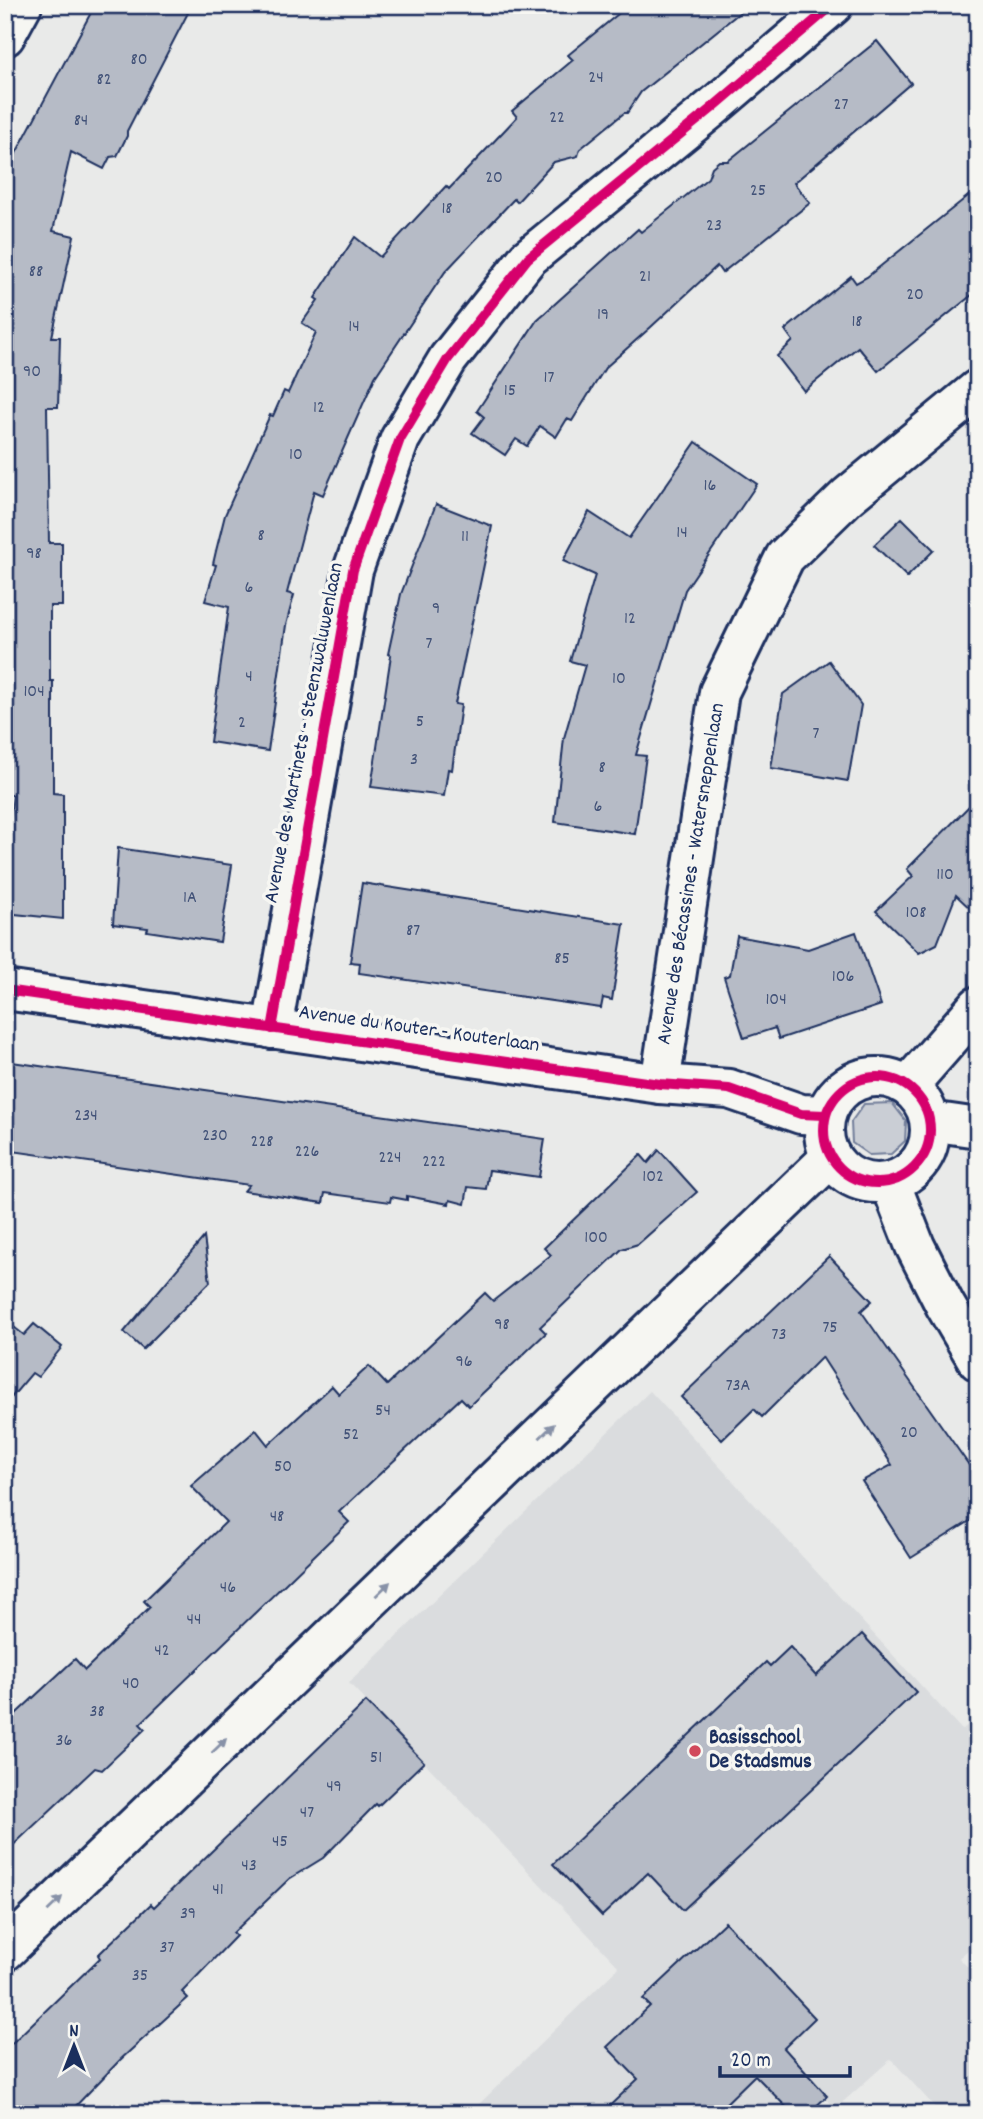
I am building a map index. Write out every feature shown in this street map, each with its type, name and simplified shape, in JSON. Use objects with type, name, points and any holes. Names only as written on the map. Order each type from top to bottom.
[{"type":"street","points":[[5,36],[22,5]]},
{"type":"street","name":"Avenue des Martinets - Steenzwaluwenlaan","points":[[272,1029],[353,570],[400,439],[448,359],[528,258],[833,5]]},
{"type":"street","name":"Avenue des Bécassines - Watersneppenlaan","points":[[660,1084],[719,692],[785,557],[848,496],[978,389]]},
{"type":"street","name":"Avenue du Kouter - Kouterlaan","points":[[5,990],[660,1084],[729,1089],[801,1114],[825,1115]]},
{"type":"street","points":[[908,1086],[978,1006]]},
{"type":"street","points":[[876,1076],[893,1078],[908,1086],[919,1096],[930,1121],[930,1141],[922,1159],[908,1174],[890,1182],[856,1180],[842,1170],[825,1144],[825,1115],[833,1099],[845,1087],[860,1079],[876,1076]]},
{"type":"street","points":[[930,1121],[978,1128]]},
{"type":"street","points":[[5,1951],[831,1157]]},
{"type":"street","points":[[890,1182],[915,1246],[978,1361]]},
{"type":"shaded area","points":[[892,1103],[906,1121],[905,1141],[891,1154],[869,1155],[852,1143],[851,1122],[864,1104]]},
{"type":"shaded area","name":"Basisschool De Stadsmus","points":[[650,1391],[962,1730],[978,1716],[978,1941],[959,1958],[978,1978],[978,2114],[941,2114],[891,2059],[835,2109],[816,2089],[790,2114],[469,2114],[619,1967],[349,1683]]},
{"type":"building","points":[[95,5],[192,5],[127,131],[117,156],[110,157],[104,169],[71,152],[53,231],[74,236],[52,337],[60,337],[58,407],[47,407],[49,543],[62,543],[62,606],[50,606],[50,681],[53,681],[53,793],[63,794],[63,919],[5,913],[5,862],[13,795],[5,795],[5,179],[7,170]]},
{"type":"building","points":[[629,5],[749,5],[641,92],[627,113],[580,149],[578,156],[554,162],[517,202],[514,199],[445,272],[375,377],[323,495],[314,491],[287,593],[294,595],[286,625],[268,751],[210,742],[229,607],[205,601],[216,565],[213,564],[216,551],[225,515],[270,415],[273,416],[284,391],[288,393],[316,332],[302,323],[318,300],[315,298],[355,237],[380,257],[446,186],[449,189],[517,117],[512,111],[573,60],[568,55]]},
{"type":"building","points":[[877,41],[911,83],[794,183],[810,203],[722,273],[717,266],[605,368],[572,421],[567,419],[556,437],[540,426],[527,446],[516,439],[505,455],[472,433],[484,417],[477,411],[537,320],[638,229],[641,232],[708,178],[712,167],[719,161],[728,161]]},
{"type":"building","points":[[978,188],[978,290],[878,371],[858,347],[804,391],[777,356],[793,341],[785,330],[851,276],[856,283],[867,277]]},
{"type":"building","points":[[696,442],[757,484],[685,590],[636,755],[646,756],[635,834],[555,822],[564,738],[585,665],[570,661],[595,575],[563,561],[589,512],[629,538]]},
{"type":"building","points":[[436,504],[492,526],[455,704],[461,705],[452,770],[448,769],[444,796],[371,787],[391,655],[388,654],[401,594]]},
{"type":"building","points":[[902,518],[934,550],[907,577],[874,545]]},
{"type":"building","points":[[829,661],[861,705],[848,781],[771,768],[783,694]]},
{"type":"building","points":[[978,797],[978,916],[956,895],[937,944],[919,953],[876,911],[913,876],[907,869]]},
{"type":"building","points":[[118,848],[232,865],[220,942],[113,924]]},
{"type":"building","points":[[362,883],[624,924],[612,1000],[603,998],[601,1008],[359,973],[360,963],[350,962]]},
{"type":"building","points":[[856,932],[881,1005],[779,1039],[775,1028],[744,1038],[724,977],[730,975],[737,936],[808,949]]},
{"type":"building","points":[[5,1061],[545,1139],[539,1177],[489,1170],[486,1189],[468,1187],[465,1204],[450,1200],[449,1204],[407,1196],[407,1200],[391,1197],[390,1202],[325,1193],[323,1203],[244,1191],[249,1185],[5,1150]]},
{"type":"building","points":[[659,1150],[697,1192],[638,1244],[622,1249],[540,1327],[546,1333],[469,1406],[461,1398],[339,1512],[349,1522],[140,1724],[145,1729],[102,1770],[95,1768],[5,1853],[5,1724],[75,1659],[85,1670],[150,1607],[144,1601],[226,1522],[191,1486],[256,1430],[268,1445],[332,1386],[339,1394],[369,1366],[387,1385],[485,1293],[493,1301],[551,1255],[544,1248],[641,1155],[648,1163]]},
{"type":"building","points":[[204,1237],[210,1282],[143,1349],[124,1332]]},
{"type":"building","points":[[829,1256],[872,1301],[861,1311],[978,1478],[978,1516],[911,1558],[862,1481],[892,1465],[822,1357],[762,1417],[754,1409],[722,1440],[681,1397]]},
{"type":"building","points":[[5,1320],[24,1335],[34,1324],[62,1347],[38,1377],[32,1373],[5,1405]]},
{"type":"building","points":[[862,1634],[916,1692],[683,1910],[648,1873],[602,1916],[553,1864],[766,1662],[770,1666],[790,1647],[816,1676]]},
{"type":"building","points":[[366,1702],[424,1762],[378,1806],[376,1804],[323,1858],[289,1879],[233,1933],[236,1936],[182,1992],[188,1998],[120,2060],[68,2114],[5,2114],[5,2050],[100,1958],[98,1955],[151,1904],[154,1907]]},
{"type":"building","points":[[725,1922],[815,2018],[784,2048],[827,2096],[808,2114],[793,2114],[755,2075],[715,2114],[601,2114],[638,2079],[607,2047],[650,2006],[643,1999]]},
{"type":"cycle path","points":[[272,1029],[353,570],[400,439],[448,359],[528,258],[833,5]]},
{"type":"cycle path","points":[[5,990],[660,1084],[729,1089],[801,1114],[825,1115]]},
{"type":"cycle path","points":[[877,1077],[897,1081],[915,1092],[926,1110],[930,1130],[926,1150],[915,1168],[897,1179],[877,1183],[857,1179],[839,1168],[828,1150],[824,1130],[828,1110],[839,1092],[857,1081],[877,1077]]},
{"type":"place","name":"Basisschool De Stadsmus","points":[[695,1751]]}]
